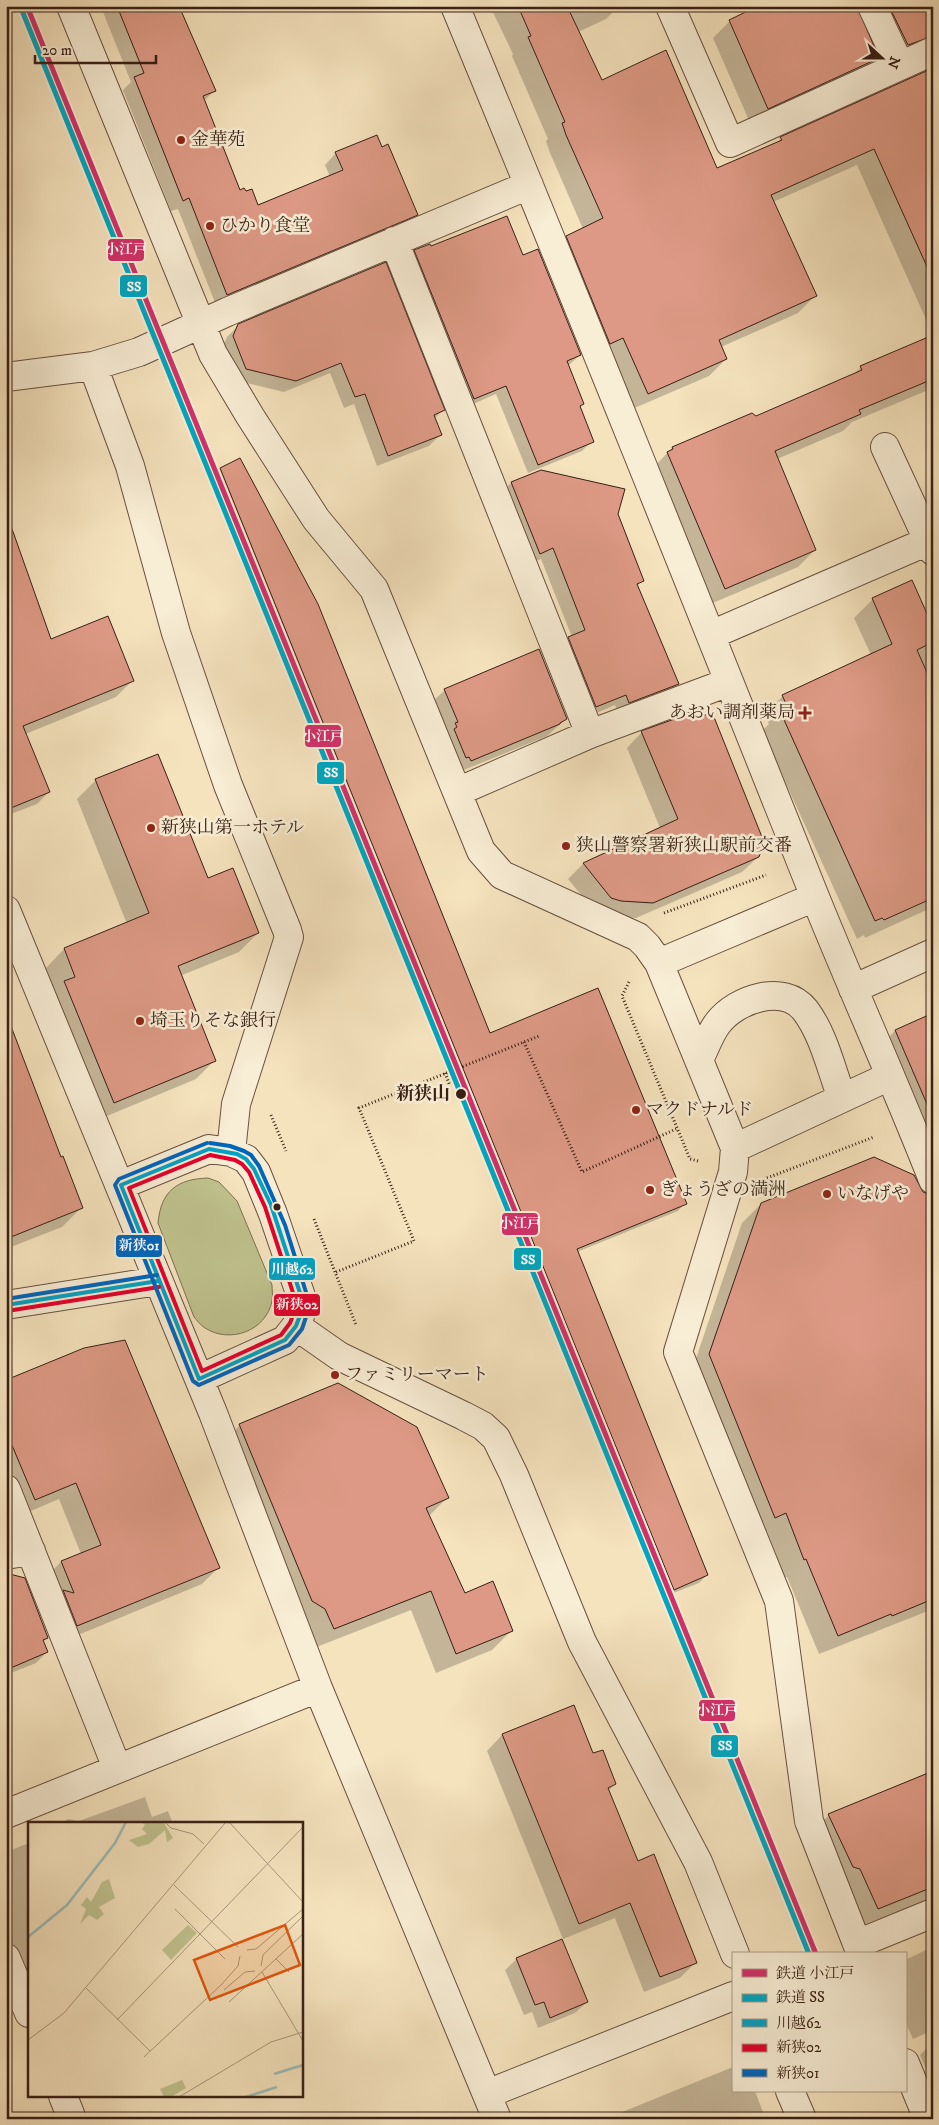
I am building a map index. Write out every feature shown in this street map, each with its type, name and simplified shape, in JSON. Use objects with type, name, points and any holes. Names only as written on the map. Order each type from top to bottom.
[{"type":"street","points":[[71,6],[214,354],[245,408],[316,519],[374,590],[481,852],[502,875],[638,937],[647,946],[658,963],[734,1148],[733,1172],[678,1352],[779,1601],[809,1821],[859,1949],[933,1913]]},
{"type":"street","points":[[455,6],[815,896],[933,1180]]},
{"type":"street","points":[[670,6],[730,143],[933,51]]},
{"type":"street","points":[[872,6],[900,66]]},
{"type":"street","points":[[6,377],[93,366],[139,352],[394,241],[529,185]]},
{"type":"street","points":[[394,241],[590,734]]},
{"type":"street","points":[[93,366],[130,466],[176,633],[228,785],[289,937],[236,1104],[231,1152]]},
{"type":"street","points":[[711,636],[931,544],[885,447]]},
{"type":"street","points":[[457,792],[590,734],[729,682]]},
{"type":"street","points":[[658,963],[815,896]]},
{"type":"street","points":[[6,910],[121,1185],[199,1379],[318,1688],[492,2106],[732,1996]]},
{"type":"street","points":[[854,989],[933,953]]},
{"type":"street","points":[[699,1060],[718,1023],[734,1008],[766,996],[785,996],[803,1008],[815,1026],[842,1098]]},
{"type":"street","points":[[734,1148],[890,1076]]},
{"type":"street","points":[[121,1185],[209,1149],[231,1152],[246,1159],[256,1172],[273,1214],[304,1305],[296,1326],[285,1340],[199,1379]]},
{"type":"street","points":[[6,1305],[158,1281]]},
{"type":"street","points":[[296,1326],[338,1356],[464,1416],[483,1426],[496,1438],[514,1475],[582,1642],[698,1862],[734,1952]]},
{"type":"street","points":[[6,1489],[19,1553],[118,1768]]},
{"type":"street","points":[[6,1814],[318,1688]]},
{"type":"street","points":[[6,1958],[28,2011]]},
{"type":"street","points":[[906,2065],[928,2119]]},
{"type":"street","points":[[790,2092],[802,2119]]},
{"type":"street","points":[[64,2098],[72,2119]]},
{"type":"path","points":[[662,914],[766,875]]},
{"type":"path","points":[[630,980],[622,996],[690,1159],[704,1163]]},
{"type":"path","points":[[336,1272],[414,1241],[359,1108],[539,1036]]},
{"type":"path","points":[[524,1042],[582,1172],[676,1129]]},
{"type":"path","points":[[445,1073],[450,1086]]},
{"type":"path","points":[[762,1180],[874,1137]]},
{"type":"green space","points":[[208,1178],[219,1182],[237,1201],[272,1285],[272,1301],[268,1311],[263,1320],[246,1332],[225,1335],[215,1333],[203,1327],[194,1317],[158,1223],[163,1203],[172,1189],[188,1181]]},
{"type":"building","points":[[117,6],[179,6],[216,91],[203,96],[240,190],[244,188],[246,191],[252,189],[258,205],[343,170],[335,152],[377,135],[382,147],[388,144],[418,215],[227,295],[189,198],[183,201],[134,77],[144,73]]},
{"type":"building","points":[[518,6],[567,6],[602,80],[666,50],[717,168],[782,140],[780,137],[933,68],[933,280],[874,149],[771,195],[817,296],[719,340],[727,359],[648,394],[623,338],[610,344],[566,236],[603,218],[566,135],[562,123],[565,122],[528,37],[531,36]]},
{"type":"building","points":[[758,6],[857,6],[879,58],[768,109],[729,20]]},
{"type":"building","points":[[889,6],[933,6],[933,36],[908,45]]},
{"type":"building","points":[[507,216],[523,255],[538,249],[581,355],[567,361],[584,404],[580,406],[594,442],[538,465],[506,386],[474,399],[414,250],[430,244],[431,246]]},
{"type":"building","points":[[386,262],[445,410],[434,415],[442,435],[388,456],[365,394],[355,397],[341,363],[296,381],[246,369],[233,336],[238,324]]},
{"type":"building","points":[[933,335],[933,379],[859,410],[861,414],[775,451],[816,550],[725,589],[667,452],[673,449],[672,447],[752,413],[756,416],[862,370],[860,366]]},
{"type":"building","points":[[240,458],[318,604],[490,1033],[598,988],[687,1204],[577,1249],[708,1575],[674,1590],[220,468]]},
{"type":"building","points":[[541,470],[625,489],[618,514],[644,581],[637,584],[679,684],[629,703],[626,695],[596,707],[568,637],[585,630],[553,548],[540,554],[511,482]]},
{"type":"building","points":[[11,526],[51,639],[108,616],[134,681],[23,726],[50,792],[6,810],[6,527]]},
{"type":"building","points":[[912,580],[933,627],[933,642],[917,650],[933,686],[933,898],[884,920],[882,918],[875,921],[780,711],[788,708],[782,695],[892,644],[872,598]]},
{"type":"building","points":[[539,649],[567,719],[560,724],[471,761],[469,757],[466,758],[454,729],[457,727],[455,723],[458,722],[444,689]]},
{"type":"building","points":[[712,712],[764,842],[759,857],[653,903],[621,901],[611,898],[583,863],[678,819],[641,731],[691,713],[694,720]]},
{"type":"building","points":[[158,754],[208,878],[233,868],[259,933],[178,966],[216,1061],[114,1103],[64,981],[75,977],[64,948],[149,913],[95,779]]},
{"type":"building","points":[[933,1013],[933,1118],[895,1030]]},
{"type":"building","points":[[9,1021],[61,1157],[63,1156],[83,1208],[6,1239],[6,1022]]},
{"type":"building","points":[[874,1157],[914,1175],[923,1192],[933,1195],[933,1599],[838,1636],[806,1559],[804,1560],[786,1513],[775,1518],[709,1354],[761,1203]]},
{"type":"building","points":[[125,1340],[220,1568],[77,1626],[63,1590],[74,1593],[61,1561],[101,1545],[76,1483],[35,1500],[6,1431],[6,1380],[84,1348]]},
{"type":"building","points":[[338,1383],[417,1427],[449,1498],[426,1508],[465,1593],[493,1581],[513,1631],[456,1654],[431,1591],[334,1629],[325,1609],[312,1601],[239,1424]]},
{"type":"building","points":[[6,1573],[25,1578],[48,1638],[43,1640],[48,1652],[6,1670]]},
{"type":"building","points":[[574,1705],[593,1753],[603,1750],[616,1784],[608,1788],[638,1861],[654,1854],[697,1963],[660,1977],[630,1903],[579,1924],[502,1734]]},
{"type":"building","points":[[933,1771],[933,1887],[878,1909],[860,1869],[853,1867],[828,1814]]},
{"type":"building","points":[[562,1939],[588,2002],[550,2018],[544,2002],[535,2005],[516,1958]]},
{"type":"rail line","name":"小江戸","points":[[27,6],[815,1952]]},
{"type":"rail line","name":"SS","points":[[21,8],[808,1952]]},
{"type":"transit line","name":"新狭01","points":[[207,1143],[119,1179],[115,1185],[193,1381],[199,1385],[289,1345],[302,1329],[310,1305],[285,1225],[259,1166],[251,1155],[244,1151],[230,1146],[210,1143]]},
{"type":"transit line","name":"川越62","points":[[209,1149],[237,1154],[246,1159],[254,1169],[271,1205],[304,1305],[296,1326],[285,1340],[199,1379],[121,1185],[209,1149]]},
{"type":"transit line","name":"新狭02","points":[[210,1155],[235,1160],[242,1164],[249,1172],[265,1207],[297,1305],[290,1323],[281,1335],[202,1371],[129,1188],[210,1155]]},
{"type":"transit line","name":"新狭01","points":[[6,1299],[157,1275]]},
{"type":"transit line","name":"川越62","points":[[6,1305],[158,1281]]},
{"type":"transit line","name":"新狭02","points":[[7,1311],[159,1287]]},
{"type":"place","name":"金華苑","points":[[181,140]]},
{"type":"place","name":"ひかり食堂","points":[[210,226]]},
{"type":"place","name":"あおい調剤薬局","points":[[805,713]]},
{"type":"place","name":"新狭山第一ホテル","points":[[151,828]]},
{"type":"place","name":"狭山警察署新狭山駅前交番","points":[[566,846]]},
{"type":"place","name":"埼玉りそな銀行","points":[[140,1021]]},
{"type":"place","name":"新狭山","points":[[461,1094]]},
{"type":"place","name":"マクドナルド","points":[[636,1110]]},
{"type":"place","name":"ぎょうざの満洲","points":[[650,1190]]},
{"type":"place","name":"いなげや","points":[[827,1194]]},
{"type":"place","name":"ファミリーマート","points":[[335,1375]]}]
